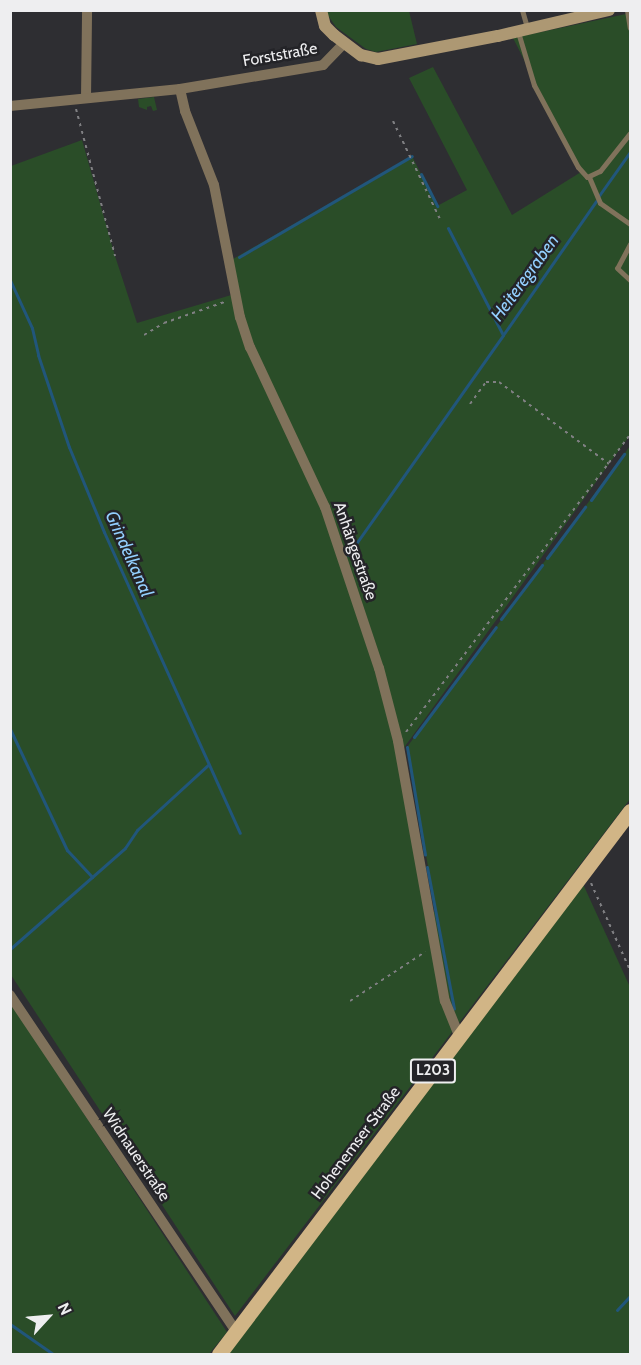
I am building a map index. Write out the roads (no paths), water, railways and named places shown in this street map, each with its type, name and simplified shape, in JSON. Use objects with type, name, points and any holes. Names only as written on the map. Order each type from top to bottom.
[{"type":"main road","name":"Hohenemser Straße","points":[[219,1354],[630,811]]},
{"type":"street","points":[[86,98],[87,10]]},
{"type":"street","points":[[321,10],[325,26],[344,43],[366,57],[378,59],[523,31],[609,10]]},
{"type":"street","name":"Forststraße","points":[[10,106],[180,89],[323,65],[344,43]]},
{"type":"street","name":"Anhängestraße","points":[[180,89],[185,111],[216,193],[236,297],[254,357],[325,507],[379,668],[398,741],[445,1001],[459,1036]]},
{"type":"street","name":"Widnauerstraße","points":[[10,995],[236,1332]]},
{"type":"lane","points":[[522,10],[523,31],[534,85],[578,167],[589,177],[600,203],[630,224]]},
{"type":"lane","points":[[627,10],[630,28]]},
{"type":"lane","points":[[589,177],[600,171],[630,133]]},
{"type":"lane","points":[[630,244],[617,268],[630,280]]},
{"type":"waterway","name":"Heiteregraben","points":[[598,197],[630,152]]},
{"type":"waterway","points":[[239,257],[412,156]]},
{"type":"waterway","points":[[421,174],[437,206]]},
{"type":"waterway","name":"Heiteregraben","points":[[448,228],[503,335],[596,201]]},
{"type":"waterway","name":"Grindelkanal","points":[[10,280],[32,328],[38,355],[69,447],[104,532],[240,833]]},
{"type":"waterway","points":[[348,555],[503,335]]},
{"type":"waterway","points":[[591,500],[624,454]]},
{"type":"waterway","points":[[547,558],[585,507]]},
{"type":"waterway","points":[[501,619],[542,565]]},
{"type":"waterway","points":[[414,737],[496,627]]},
{"type":"waterway","points":[[10,729],[67,850],[92,877]]},
{"type":"waterway","points":[[407,747],[425,854]]},
{"type":"waterway","points":[[10,949],[125,848],[137,830],[208,765]]},
{"type":"waterway","points":[[427,867],[454,1008]]},
{"type":"waterway","name":"Heiteregraben","points":[[617,1310],[630,1296]]},
{"type":"waterway","points":[[10,1324],[53,1354]]}]
